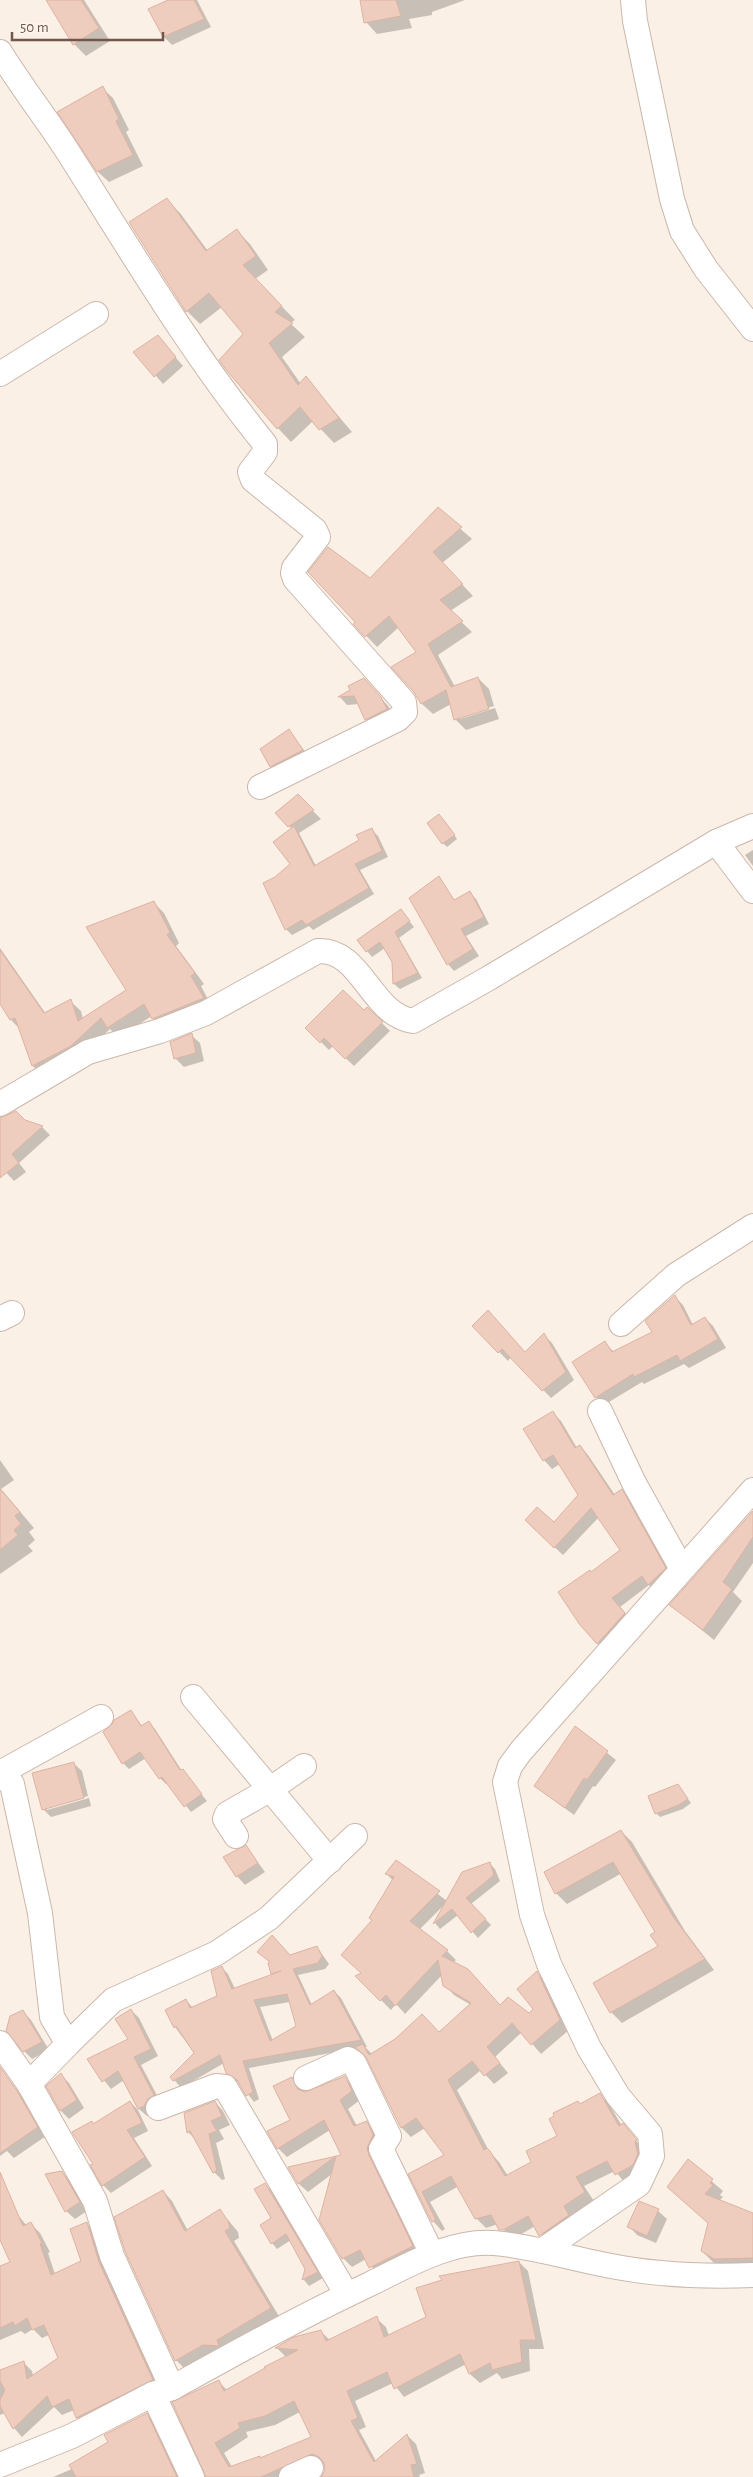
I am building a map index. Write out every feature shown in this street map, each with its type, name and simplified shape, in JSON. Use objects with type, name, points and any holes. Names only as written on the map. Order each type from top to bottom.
[{"type":"street","points":[[633,0],[635,21],[672,199],[682,231],[706,269],[753,329]]},
{"type":"street","points":[[0,52],[64,146],[172,316],[230,402],[265,444],[265,452],[250,472],[253,480],[315,530],[318,537],[315,544],[294,568],[293,574],[295,579],[404,702],[405,712],[398,719],[260,787]]},
{"type":"street","points":[[0,374],[96,314]]},
{"type":"street","points":[[0,1104],[88,1052],[160,1031],[206,1013],[318,950],[331,950],[342,955],[385,1006],[399,1019],[413,1021],[489,978],[716,842],[753,826]]},
{"type":"street","points":[[716,842],[753,891]]},
{"type":"street","points":[[621,1324],[676,1274],[753,1226]]},
{"type":"street","points":[[600,1410],[634,1483],[682,1569]]},
{"type":"street","points":[[543,2250],[639,2184],[652,2156],[650,2134],[618,2096],[589,2048],[549,1964],[532,1915],[505,1782],[510,1766],[521,1751],[753,1490]]},
{"type":"street","points":[[193,1697],[330,1861]]},
{"type":"street","points":[[0,1772],[101,1717]]},
{"type":"street","points":[[236,1836],[225,1819],[227,1814],[269,1790],[304,1766]]},
{"type":"street","points":[[0,1778],[8,1780],[12,1784],[40,1913],[52,2016],[68,2044]]},
{"type":"street","points":[[29,2084],[113,2000],[217,1953],[269,1918],[355,1836]]},
{"type":"street","points":[[0,2043],[29,2084],[95,2201],[112,2256],[192,2477]]},
{"type":"street","points":[[306,2078],[348,2059],[354,2063],[389,2136],[381,2149],[432,2254]]},
{"type":"street","points":[[158,2108],[216,2086],[225,2087],[347,2295]]},
{"type":"street","points":[[0,2466],[72,2436],[347,2295],[432,2254],[465,2244],[493,2243],[543,2250],[606,2265],[656,2273],[753,2275]]},
{"type":"building","points":[[46,0],[81,0],[99,28],[73,45]]},
{"type":"building","points":[[168,0],[194,0],[204,19],[163,37],[148,9]]},
{"type":"building","points":[[360,0],[396,0],[401,16],[364,23]]},
{"type":"building","points":[[103,86],[119,119],[116,121],[133,155],[97,172],[57,112]]},
{"type":"building","points":[[167,198],[206,251],[237,229],[256,256],[243,265],[282,306],[275,312],[293,323],[269,343],[298,385],[306,376],[339,418],[319,430],[300,407],[277,429],[227,371],[219,360],[243,334],[209,293],[186,312],[129,222]]},
{"type":"building","points":[[158,335],[176,357],[154,377],[133,352]]},
{"type":"building","points":[[438,507],[462,527],[433,552],[463,584],[440,600],[463,621],[428,644],[451,687],[478,677],[489,709],[454,720],[446,690],[421,704],[414,692],[391,667],[416,652],[389,616],[365,637],[353,624],[355,622],[308,572],[328,547],[370,578]]},
{"type":"building","points":[[364,678],[381,697],[387,709],[365,720],[354,696],[338,697],[350,690],[348,686]]},
{"type":"building","points":[[289,729],[303,750],[270,767],[260,749]]},
{"type":"building","points":[[298,794],[314,810],[288,827],[275,813]]},
{"type":"building","points":[[439,814],[455,835],[442,844],[427,823]]},
{"type":"building","points":[[294,826],[314,866],[359,840],[356,835],[372,828],[382,851],[355,864],[369,888],[306,925],[302,920],[285,930],[263,883],[275,877],[290,864],[273,842]]},
{"type":"building","points":[[439,876],[454,900],[470,891],[484,917],[461,929],[473,949],[447,965],[409,898]]},
{"type":"building","points":[[154,901],[170,932],[167,935],[195,973],[191,976],[204,998],[152,1019],[144,1004],[107,1028],[101,1018],[71,1046],[32,1066],[15,1018],[10,1020],[0,1004],[0,950],[44,1013],[71,999],[78,1021],[126,990],[86,927]]},
{"type":"building","points":[[401,909],[410,921],[395,932],[418,973],[393,984],[392,962],[380,942],[366,952],[357,940]]},
{"type":"building","points":[[343,990],[364,1010],[367,1007],[383,1022],[345,1059],[324,1038],[320,1043],[305,1028]]},
{"type":"building","points":[[192,1033],[196,1053],[174,1059],[170,1042]]},
{"type":"building","points":[[16,1111],[25,1120],[43,1126],[12,1154],[19,1163],[0,1178],[0,1118]]},
{"type":"building","points":[[675,1295],[691,1325],[705,1317],[718,1339],[680,1361],[677,1355],[634,1377],[633,1374],[595,1398],[572,1362],[605,1341],[612,1352],[652,1332],[645,1321]]},
{"type":"building","points":[[488,1310],[525,1352],[544,1333],[566,1372],[542,1391],[502,1349],[498,1353],[472,1326]]},
{"type":"building","points":[[553,1411],[575,1448],[580,1445],[613,1495],[622,1489],[666,1568],[648,1585],[642,1576],[612,1598],[625,1613],[597,1644],[580,1625],[558,1592],[590,1570],[591,1572],[620,1550],[591,1508],[554,1548],[525,1520],[537,1507],[554,1522],[578,1495],[553,1455],[543,1461],[523,1429]]},
{"type":"building","points":[[0,1489],[20,1512],[15,1516],[21,1524],[14,1530],[18,1535],[0,1550]]},
{"type":"building","points":[[753,1511],[753,1537],[723,1582],[732,1589],[703,1630],[669,1605]]},
{"type":"building","points":[[131,1710],[141,1726],[149,1721],[180,1770],[183,1769],[202,1794],[184,1807],[162,1777],[159,1779],[140,1752],[122,1764],[103,1732],[114,1720]]},
{"type":"building","points":[[575,1726],[608,1751],[587,1780],[584,1778],[565,1808],[534,1786]]},
{"type":"building","points":[[74,1762],[84,1798],[42,1810],[32,1773]]},
{"type":"building","points":[[678,1784],[688,1799],[679,1805],[655,1814],[648,1796]]},
{"type":"building","points":[[621,1830],[674,1918],[705,1959],[610,2013],[593,1983],[658,1946],[650,1935],[655,1932],[613,1862],[555,1894],[544,1872]]},
{"type":"building","points":[[246,1845],[258,1863],[236,1877],[223,1857]]},
{"type":"building","points":[[396,1860],[440,1891],[410,1921],[448,1950],[442,1956],[468,1969],[500,2005],[508,1997],[529,2013],[533,2009],[517,1989],[537,1971],[560,2020],[531,2045],[512,2023],[487,2047],[500,2063],[484,2076],[472,2061],[448,2080],[484,2150],[487,2148],[490,2151],[505,2176],[531,2162],[526,2151],[557,2136],[549,2119],[554,2116],[553,2113],[578,2101],[580,2104],[600,2093],[619,2126],[623,2123],[637,2140],[635,2142],[638,2154],[633,2165],[615,2175],[607,2161],[576,2177],[585,2192],[564,2206],[569,2215],[539,2236],[528,2216],[503,2230],[499,2230],[491,2215],[475,2219],[451,2176],[422,2192],[436,2220],[432,2222],[408,2174],[444,2155],[416,2118],[401,2128],[366,2057],[355,2047],[363,2044],[369,2055],[395,2039],[422,2014],[439,2032],[471,2003],[443,1986],[438,1960],[395,2006],[386,1995],[380,2001],[355,1976],[361,1973],[341,1955],[372,1920],[369,1918],[394,1877],[385,1874]]},
{"type":"building","points":[[490,1862],[494,1875],[466,1898],[486,1919],[471,1933],[452,1909],[433,1924],[462,1872]]},
{"type":"building","points":[[272,1935],[290,1955],[317,1946],[322,1956],[318,1963],[293,1969],[310,2005],[334,1990],[361,2040],[243,2061],[253,2092],[246,2096],[237,2080],[226,2073],[220,2055],[173,2081],[170,2077],[194,2053],[176,2026],[174,2028],[165,2010],[186,1999],[190,2008],[217,1996],[211,1971],[222,1966],[232,1989],[281,1971],[271,1974],[268,1963],[270,1962],[257,1952]],"holes":[[[287,1994],[296,2026],[270,2041],[254,2000]]]},
{"type":"building","points":[[131,2009],[151,2049],[134,2057],[154,2095],[148,2099],[144,2106],[138,2109],[118,2071],[102,2082],[87,2059],[128,2039],[115,2019]]},
{"type":"building","points":[[23,2010],[42,2042],[23,2052],[6,2031],[10,2016]]},
{"type":"building","points":[[0,2067],[17,2091],[38,2127],[0,2153]]},
{"type":"building","points":[[61,2073],[77,2100],[60,2111],[46,2086]]},
{"type":"building","points":[[345,2076],[352,2091],[340,2100],[354,2126],[367,2121],[373,2135],[367,2148],[369,2155],[413,2246],[369,2268],[360,2250],[342,2259],[319,2220],[336,2156],[341,2155],[324,2120],[277,2149],[267,2131],[290,2120],[273,2086],[292,2077],[298,2089],[305,2092]]},
{"type":"building","points":[[130,2101],[142,2123],[127,2130],[145,2157],[102,2186],[90,2165],[93,2164],[72,2132],[92,2121],[93,2124]]},
{"type":"building","points":[[215,2101],[222,2116],[211,2121],[217,2131],[209,2134],[217,2171],[213,2173],[190,2131],[187,2133],[184,2113]]},
{"type":"building","points":[[336,2156],[298,2184],[288,2167]]},
{"type":"building","points":[[688,2159],[713,2179],[710,2183],[713,2185],[705,2194],[753,2213],[753,2258],[714,2259],[701,2251],[708,2223],[667,2187]]},
{"type":"building","points":[[62,2171],[80,2202],[65,2212],[45,2174]]},
{"type":"building","points":[[0,2172],[23,2226],[31,2222],[42,2243],[40,2244],[51,2275],[81,2261],[70,2229],[87,2222],[99,2262],[153,2380],[76,2418],[69,2399],[52,2407],[47,2396],[13,2429],[0,2406],[0,2400],[5,2390],[0,2381],[0,2370],[24,2361],[27,2379],[58,2358],[44,2325],[32,2330],[27,2318],[15,2326],[13,2322],[0,2328],[0,2266],[10,2262],[0,2240]]},
{"type":"building","points":[[265,2183],[318,2272],[302,2280],[305,2269],[286,2234],[271,2244],[260,2225],[271,2218],[254,2189]]},
{"type":"building","points":[[163,2190],[185,2231],[220,2209],[230,2228],[225,2231],[271,2308],[217,2340],[219,2346],[203,2345],[175,2361],[125,2251],[114,2217]]},
{"type":"building","points":[[639,2201],[659,2209],[647,2236],[627,2227]]},
{"type":"building","points":[[519,2261],[536,2340],[520,2340],[522,2362],[492,2370],[490,2363],[469,2374],[460,2354],[394,2389],[387,2372],[347,2391],[358,2418],[351,2421],[374,2462],[407,2434],[417,2464],[411,2465],[414,2477],[321,2477],[325,2470],[324,2463],[319,2457],[312,2454],[261,2477],[206,2477],[172,2402],[219,2380],[224,2391],[264,2367],[298,2350],[275,2348],[294,2337],[321,2330],[326,2341],[377,2316],[384,2337],[426,2317],[416,2288],[442,2280],[439,2276]],"holes":[[[294,2401],[311,2437],[260,2458],[260,2456],[229,2467],[215,2443],[240,2428],[238,2423],[265,2416]]]},
{"type":"building","points":[[147,2413],[177,2477],[76,2477],[69,2465],[108,2442],[104,2435]]}]
